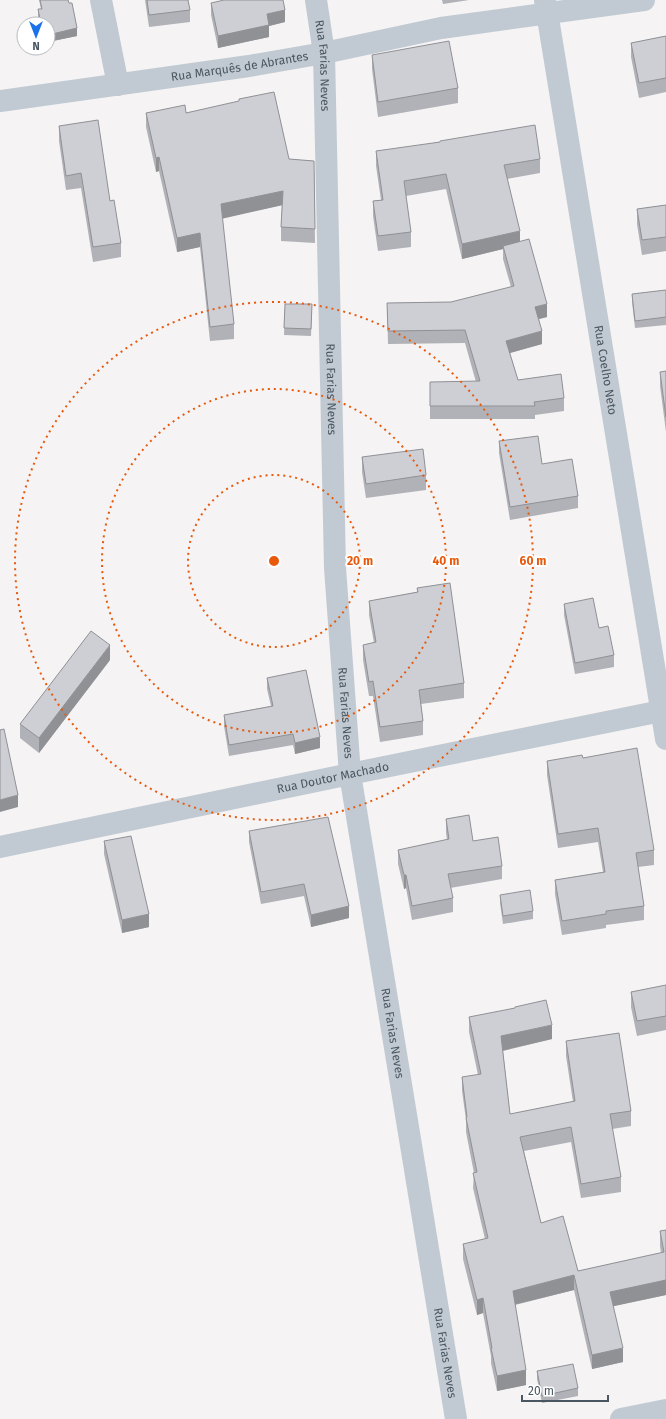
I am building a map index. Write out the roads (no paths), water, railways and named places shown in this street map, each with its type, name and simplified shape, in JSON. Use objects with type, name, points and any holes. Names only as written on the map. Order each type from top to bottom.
[{"type":"street","points":[[101,0],[118,85]]},
{"type":"street","name":"Rua Farias Neves","points":[[316,0],[324,53],[335,568],[350,774],[456,1419]]},
{"type":"street","name":"Rua Marquês de Abrantes","points":[[0,101],[249,66],[324,53],[547,7],[644,0]]},
{"type":"street","name":"Rua Coelho Neto","points":[[547,7],[664,711],[666,739]]},
{"type":"street","name":"Rua Doutor Machado","points":[[0,847],[350,774],[664,711]]},
{"type":"street","points":[[621,1419],[666,1410]]}]
